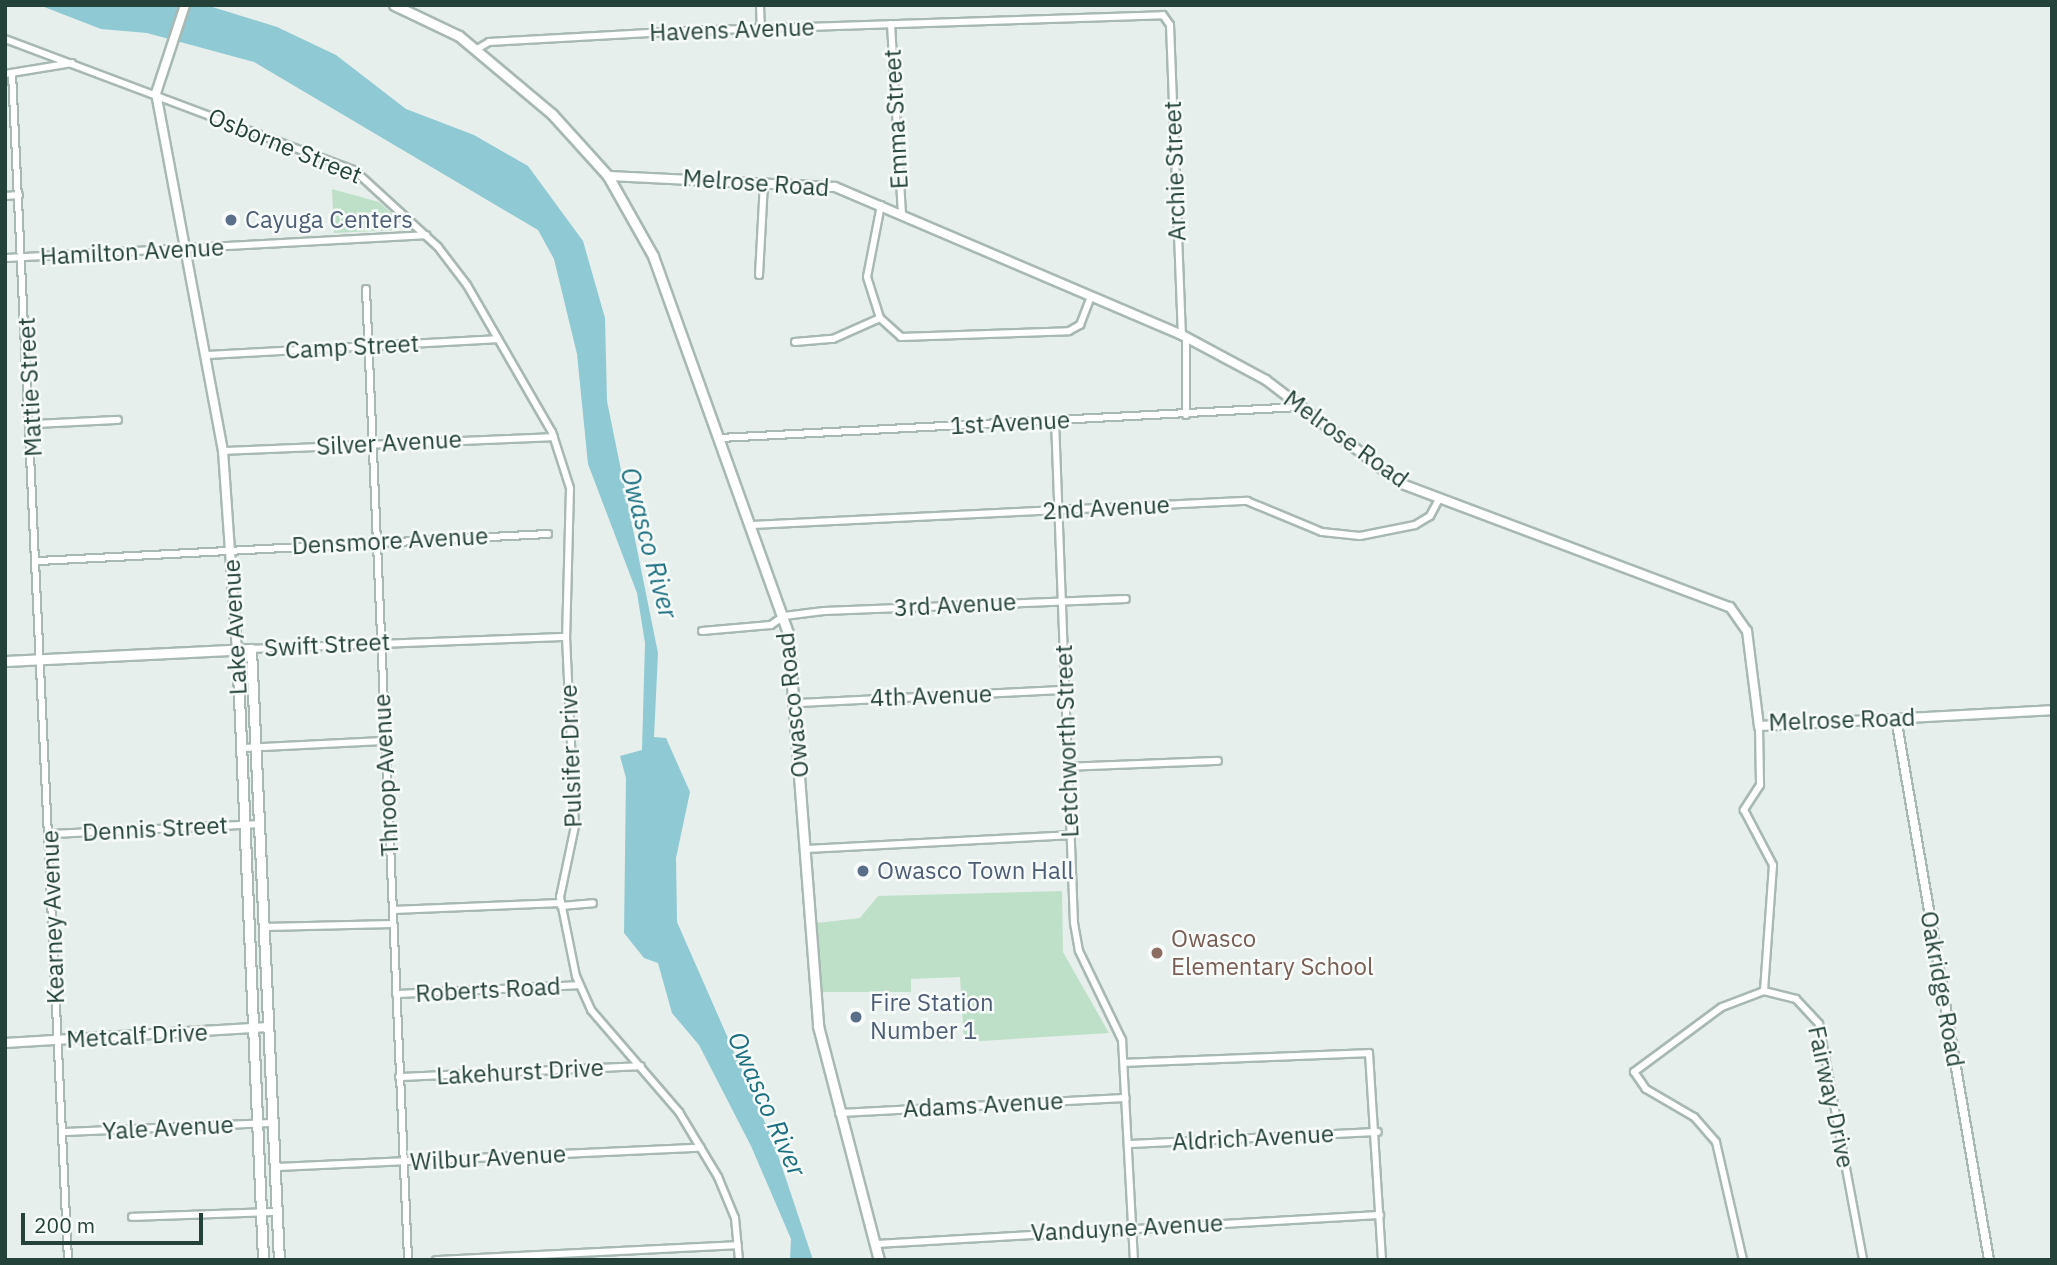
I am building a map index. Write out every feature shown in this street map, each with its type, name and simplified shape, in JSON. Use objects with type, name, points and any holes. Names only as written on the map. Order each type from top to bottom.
[{"type":"main road","name":"Owasco Road","points":[[399,6],[475,48],[552,114],[608,176],[653,256],[784,616],[797,703],[816,1014],[839,1113],[879,1260]]},
{"type":"main road","name":"Lake Avenue","points":[[237,649],[263,1260]]},
{"type":"main road","name":"Swift Street","points":[[5,661],[251,649]]},
{"type":"main road","name":"Lake Avenue","points":[[251,649],[279,1260]]},
{"type":"street","name":"Lake Avenue","points":[[185,5],[156,93],[223,451],[237,649]]},
{"type":"street","points":[[760,5],[761,28]]},
{"type":"street","name":"Havens Avenue","points":[[475,48],[489,42],[761,28],[1158,14]]},
{"type":"street","name":"Archie Street","points":[[1158,14],[1170,25],[1186,415]]},
{"type":"street","name":"Emma Street","points":[[891,23],[902,215]]},
{"type":"street","name":"Osborne Street","points":[[5,39],[156,93],[354,170],[426,235],[458,269],[554,437],[570,488],[568,533]]},
{"type":"street","points":[[9,74],[72,63]]},
{"type":"street","name":"Mattie Street","points":[[9,74],[33,424],[43,659]]},
{"type":"street","name":"Melrose Road","points":[[608,176],[822,184],[881,205],[1184,336],[1249,369],[1385,474],[1439,499],[1730,607],[1747,631],[1759,726],[2052,710]]},
{"type":"street","points":[[759,275],[764,180]]},
{"type":"street","points":[[5,196],[19,195]]},
{"type":"street","points":[[881,205],[867,270],[880,318],[891,331],[914,340],[1063,333],[1078,327],[1091,297]]},
{"type":"street","name":"Hamilton Avenue","points":[[5,258],[426,235]]},
{"type":"street","name":"Throop Avenue","points":[[366,289],[408,1260]]},
{"type":"street","points":[[795,342],[833,339],[880,318]]},
{"type":"street","name":"Camp Street","points":[[205,355],[498,339]]},
{"type":"street","name":"1st Avenue","points":[[720,438],[1300,407]]},
{"type":"street","points":[[33,424],[118,420]]},
{"type":"street","name":"Letchworth Street","points":[[1055,420],[1066,767],[1076,938],[1116,1021],[1125,1063],[1134,1260]]},
{"type":"street","name":"Silver Avenue","points":[[223,451],[554,437]]},
{"type":"street","name":"2nd Avenue","points":[[752,525],[1253,501],[1310,528],[1348,536],[1415,525],[1430,516],[1439,499]]},
{"type":"street","name":"Pulsifer Drive","points":[[568,533],[565,637],[575,826],[561,904],[579,985],[600,1022],[641,1066],[701,1148],[732,1208],[739,1260]]},
{"type":"street","name":"Densmore Avenue","points":[[39,561],[548,534]]},
{"type":"street","name":"3rd Avenue","points":[[784,616],[1061,600],[1126,599]]},
{"type":"street","points":[[702,631],[778,624],[784,616]]},
{"type":"street","name":"Swift Street","points":[[251,649],[565,637]]},
{"type":"street","name":"Kearney Avenue","points":[[43,659],[68,1260]]},
{"type":"street","name":"4th Avenue","points":[[797,703],[1064,691]]},
{"type":"street","name":"Oakridge Road","points":[[1896,719],[1989,1260]]},
{"type":"street","points":[[1743,1260],[1716,1142],[1694,1118],[1635,1078],[1637,1067],[1670,1042],[1737,999],[1763,991],[1773,865],[1744,810],[1760,785],[1759,726]]},
{"type":"street","points":[[241,748],[385,741]]},
{"type":"street","points":[[1066,767],[1218,761]]},
{"type":"street","name":"Dennis Street","points":[[50,834],[260,824]]},
{"type":"street","points":[[805,849],[1070,835]]},
{"type":"street","points":[[393,910],[593,903]]},
{"type":"street","points":[[265,928],[393,924]]},
{"type":"street","name":"Roberts Road","points":[[396,994],[579,985]]},
{"type":"street","name":"Fairway Drive","points":[[1763,991],[1796,999],[1819,1024],[1863,1260]]},
{"type":"street","name":"Metcalf Drive","points":[[5,1043],[269,1027]]},
{"type":"street","points":[[1125,1063],[1363,1051],[1374,1063],[1382,1260]]},
{"type":"street","name":"Lakehurst Drive","points":[[399,1077],[641,1066]]},
{"type":"street","name":"Adams Avenue","points":[[839,1113],[1126,1098]]},
{"type":"street","name":"Yale Avenue","points":[[63,1132],[273,1123]]},
{"type":"street","name":"Aldrich Avenue","points":[[1129,1144],[1378,1132]]},
{"type":"street","name":"Wilbur Avenue","points":[[275,1167],[701,1148]]},
{"type":"street","points":[[132,1217],[277,1212]]},
{"type":"street","name":"Vanduyne Avenue","points":[[875,1244],[1380,1215]]},
{"type":"street","points":[[436,1260],[738,1245]]},
{"type":"green space","points":[[332,189],[379,202],[400,221],[396,230],[334,233]]},
{"type":"green space","points":[[1062,891],[1063,952],[1109,1033],[964,1042],[960,977],[911,979],[911,992],[814,992],[809,924],[860,918],[878,896]]},
{"type":"water","points":[[39,5],[206,5],[277,27],[336,55],[406,109],[474,135],[528,166],[583,241],[605,318],[607,401],[658,653],[654,737],[666,738],[690,792],[676,858],[677,922],[774,1143],[813,1260],[790,1260],[791,1239],[751,1146],[699,1045],[672,1013],[658,963],[644,958],[624,933],[626,778],[620,756],[642,750],[645,643],[637,593],[588,464],[577,354],[554,259],[538,230],[254,62],[147,33],[101,29]]},
{"type":"place","name":"Cayuga Centers","points":[[231,220]]},
{"type":"place","name":"Owasco Town Hall","points":[[863,871]]},
{"type":"place","name":"Owasco Elementary School","points":[[1157,953]]},
{"type":"place","name":"Fire Station Number 1","points":[[856,1017]]},
{"type":"water label","name":"Owasco River","points":[[649,543]]},
{"type":"water label","name":"Owasco River","points":[[767,1104]]}]
